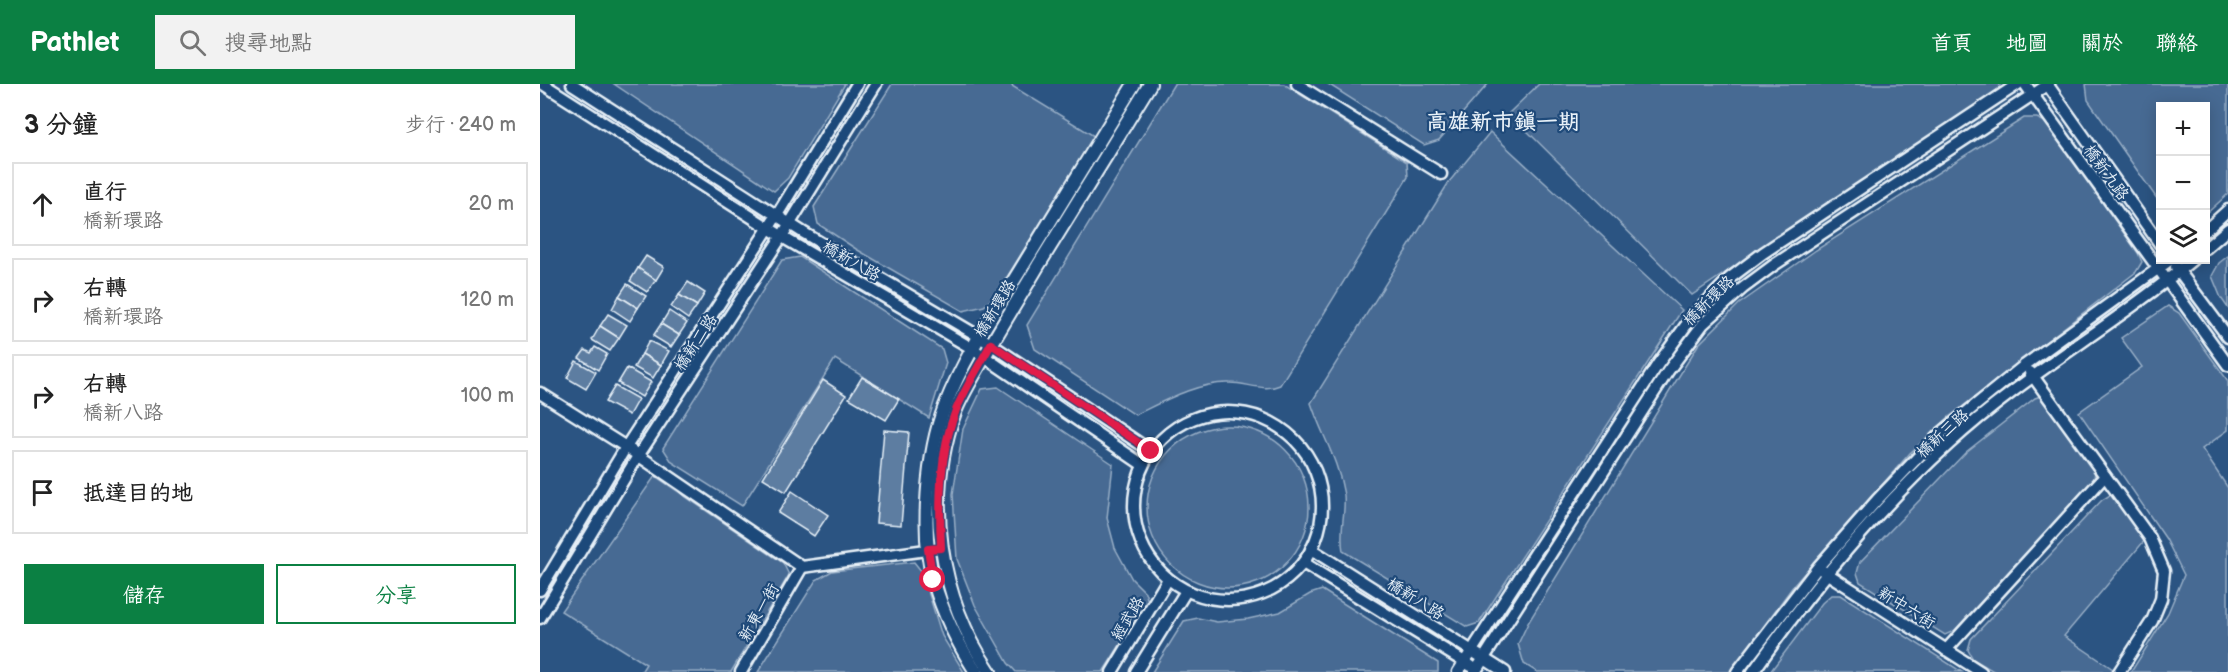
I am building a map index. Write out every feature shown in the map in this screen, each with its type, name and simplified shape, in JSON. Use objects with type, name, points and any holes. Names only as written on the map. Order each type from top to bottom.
[{"type":"street","name":"橋新八路","points":[[543,84],[769,228],[973,349],[1143,465]]},
{"type":"street","name":"橋新八路","points":[[572,84],[790,224],[986,340],[1151,451]]},
{"type":"street","name":"橋新二路","points":[[540,591],[626,447],[769,228],[857,84]]},
{"type":"street","name":"橋新二路","points":[[540,618],[638,456],[790,224],[876,84]]},
{"type":"street","name":"橋新環路","points":[[990,672],[963,624],[945,573],[939,508],[948,440],[956,411],[984,357],[986,340],[1134,84]]},
{"type":"street","name":"橋新環路","points":[[976,672],[953,633],[933,580],[928,549],[929,476],[936,436],[945,407],[973,349],[986,340],[1150,84]]},
{"type":"street","points":[[1297,84],[1441,174]]},
{"type":"street","name":"橋新環路","points":[[1458,672],[1658,364],[1692,317],[1730,278],[1763,253],[2018,84]]},
{"type":"street","name":"橋新九路","points":[[2025,84],[2165,281],[2228,365]]},
{"type":"street","name":"橋新環路","points":[[1477,671],[1668,371],[1703,324],[1743,288],[1774,265],[2048,84]]},
{"type":"street","name":"橋新九路","points":[[2048,84],[2156,238]]},
{"type":"street","points":[[2210,226],[2228,210]]},
{"type":"street","points":[[2210,244],[2228,229]]},
{"type":"street","name":"橋新三路","points":[[1737,672],[1818,567],[1877,500],[1940,434],[2025,365],[2165,264]]},
{"type":"street","points":[[2174,264],[2228,337]]},
{"type":"street","name":"橋新三路","points":[[1753,672],[1828,575],[1889,503],[1950,443],[2033,376],[2187,264]]},
{"type":"street","points":[[2025,365],[2150,538],[2164,572],[2161,599],[2152,621],[2118,672]]},
{"type":"street","points":[[540,393],[626,447],[802,567],[941,548]]},
{"type":"street","points":[[1215,412],[1242,412],[1268,420],[1281,428],[1301,446],[1315,470],[1322,496],[1321,524],[1303,563],[1279,585],[1249,598],[1217,600],[1186,591],[1168,579],[1147,556],[1135,527],[1134,496],[1143,465],[1151,451],[1167,434],[1190,420],[1215,412]]},
{"type":"street","points":[[1946,650],[2105,476]]},
{"type":"street","name":"橋新八路","points":[[1311,549],[1505,672]]},
{"type":"street","name":"橋新八路","points":[[1303,563],[1477,671]]},
{"type":"street","name":"新東一街","points":[[741,672],[802,567]]},
{"type":"street","name":"新中六街","points":[[1818,567],[1981,672]]},
{"type":"street","name":"經武路","points":[[1112,672],[1168,579]]},
{"type":"street","points":[[1136,672],[1186,591]]},
{"type":"shaded area","points":[[614,84],[845,84],[788,178],[774,191]]},
{"type":"shaded area","points":[[892,84],[1013,84],[1012,86],[1094,136],[996,295],[984,306],[963,311],[856,249],[818,224],[814,207]]},
{"type":"shaded area","points":[[1174,84],[1284,84],[1407,162],[1408,177],[1280,385],[1268,388],[1236,383],[1205,386],[1181,393],[1135,415],[1035,349],[1027,325]]},
{"type":"shaded area","points":[[1328,84],[1488,84],[1439,140],[1424,145]]},
{"type":"shaded area","points":[[1539,84],[2000,84],[1999,90],[1692,295],[1509,113]]},
{"type":"shaded area","points":[[2086,84],[2228,84],[2228,194],[2210,210],[2210,102],[2156,102],[2156,197],[2088,100]]},
{"type":"shaded area","points":[[2024,118],[2037,118],[2045,122],[2138,253],[2142,262],[2136,272],[1949,417],[1910,453],[1794,585],[1730,672],[1537,672],[1524,664],[1518,644],[1528,623],[1698,345],[1739,304],[1816,250]]},
{"type":"shaded area","points":[[1490,132],[1682,310],[1479,623],[1467,627],[1343,551],[1344,495],[1334,459],[1311,403],[1449,182]]},
{"type":"shaded area","points":[[2228,256],[2228,308],[2212,276],[2219,263]]},
{"type":"shaded area","points":[[800,257],[942,349],[946,363],[929,418],[835,359],[742,506],[672,462],[663,448],[782,260]]},
{"type":"shaded area","points":[[2168,306],[2179,313],[2228,381],[2228,430],[2202,449],[2228,488],[2228,672],[2131,672],[2168,613],[2184,575],[2166,539],[2079,412],[2142,367],[2121,338]]},
{"type":"shaded area","points":[[998,387],[1113,464],[1107,518],[1115,548],[1132,579],[1145,592],[1148,601],[1103,672],[1016,672],[1008,663],[975,605],[957,559],[953,494],[963,429],[982,389]]},
{"type":"shaded area","points":[[2041,396],[2095,470],[2094,479],[1954,631],[1945,635],[1860,582],[1857,573],[1860,562],[1966,452],[2035,398]]},
{"type":"shaded area","points":[[1228,426],[1259,433],[1273,440],[1285,450],[1295,462],[1302,476],[1309,507],[1302,538],[1295,552],[1285,564],[1273,574],[1259,581],[1228,588],[1197,581],[1183,574],[1171,564],[1161,552],[1154,538],[1147,507],[1154,476],[1161,462],[1171,450],[1183,440],[1197,433]]},
{"type":"shaded area","points":[[655,476],[783,563],[789,575],[731,672],[641,672],[646,664],[561,611]]},
{"type":"shaded area","points":[[2110,495],[2117,497],[2145,540],[2064,636],[2113,669],[2110,672],[1995,672],[1973,659],[1968,650],[1971,639],[2102,500]]},
{"type":"shaded area","points":[[914,562],[922,572],[942,636],[964,672],[758,672],[816,580],[832,571]]},
{"type":"shaded area","points":[[1322,590],[1438,663],[1438,672],[1152,672],[1184,621],[1198,618],[1217,622],[1248,619],[1280,612],[1310,594]]},
{"type":"shaded area","points":[[1831,595],[1841,595],[1962,672],[1770,672],[1822,603]]},
{"type":"building","points":[[646,256],[664,267],[656,280],[638,268]]},
{"type":"building","points":[[638,268],[656,280],[647,292],[630,281]]},
{"type":"building","points":[[688,282],[705,293],[697,306],[679,295]]},
{"type":"building","points":[[627,284],[646,296],[638,308],[619,296]]},
{"type":"building","points":[[679,295],[697,306],[688,319],[671,307]]},
{"type":"building","points":[[619,296],[638,308],[630,321],[612,309]]},
{"type":"building","points":[[669,311],[687,323],[679,335],[661,324]]},
{"type":"building","points":[[608,314],[627,325],[619,338],[600,326]]},
{"type":"building","points":[[661,324],[679,335],[671,347],[653,336]]},
{"type":"building","points":[[600,326],[619,338],[610,351],[592,340]]},
{"type":"building","points":[[649,341],[669,351],[661,365],[642,354]]},
{"type":"building","points":[[595,347],[607,354],[598,370],[579,358],[585,350],[591,353]]},
{"type":"building","points":[[642,354],[661,365],[653,378],[634,367]]},
{"type":"building","points":[[576,361],[596,372],[586,389],[567,378]]},
{"type":"building","points":[[627,368],[651,382],[642,397],[618,383]]},
{"type":"building","points":[[862,377],[899,399],[886,420],[849,398]]},
{"type":"building","points":[[823,380],[846,395],[786,492],[763,478]]},
{"type":"building","points":[[615,386],[638,399],[629,415],[605,402]]},
{"type":"building","points":[[884,430],[909,432],[901,525],[876,523]]},
{"type":"building","points":[[792,491],[828,515],[814,536],[778,513]]},
{"type":"district","name":"高雄新市鎮一期","points":[[1503,121]]},
{"type":"route","points":[[933,580],[928,549],[941,548],[939,508],[948,440],[956,411],[991,344],[1151,451]]}]
